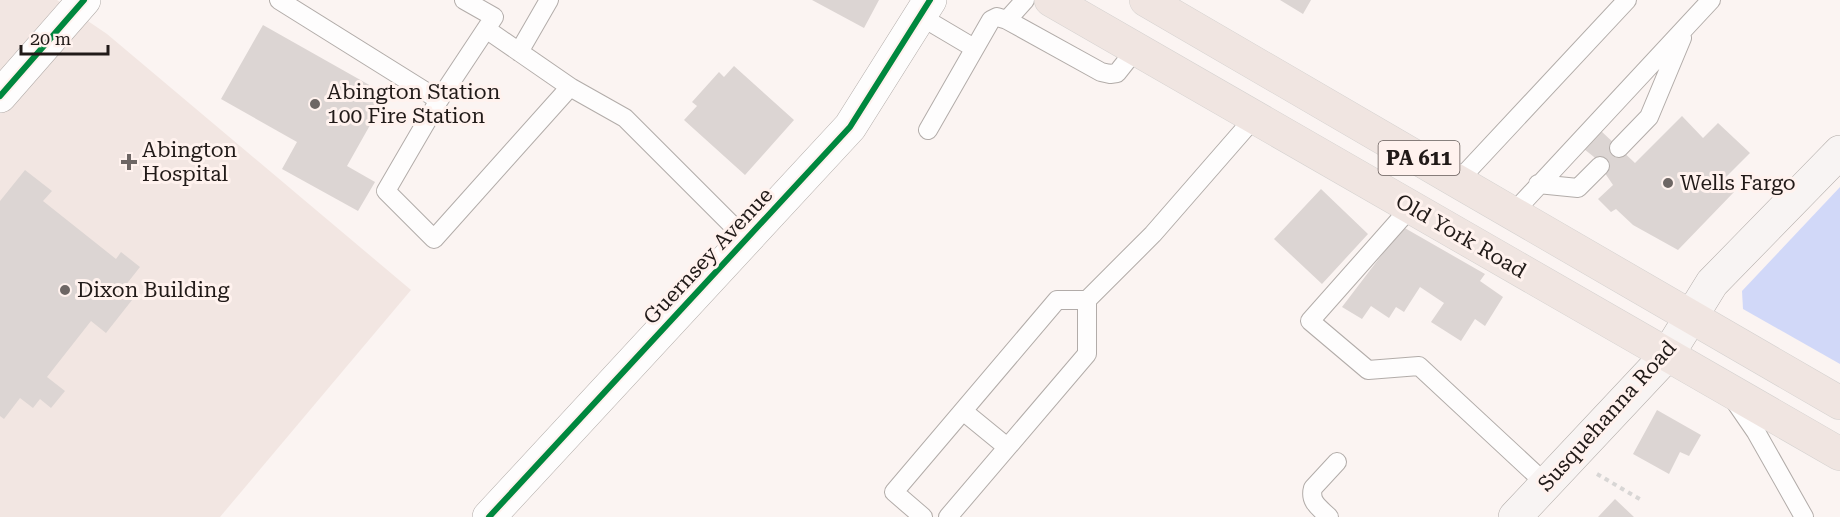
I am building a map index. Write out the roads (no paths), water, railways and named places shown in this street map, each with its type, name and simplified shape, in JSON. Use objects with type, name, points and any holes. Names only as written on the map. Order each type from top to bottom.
[{"type":"highway","name":"Old York Road","points":[[1051,0],[1840,454]]},
{"type":"highway","name":"PA 611","points":[[1146,0],[1840,403]]},
{"type":"main road","name":"Susquehanna Road","points":[[1515,517],[1668,354],[1712,283],[1840,152]]},
{"type":"street","points":[[0,96],[84,0]]},
{"type":"street","name":"Guernsey Avenue","points":[[489,517],[850,127],[925,8]]},
{"type":"lane","points":[[279,0],[439,100]]},
{"type":"lane","points":[[464,0],[494,17],[439,100],[386,191],[434,240],[570,87]]},
{"type":"lane","points":[[519,52],[549,0]]},
{"type":"lane","points":[[1007,20],[1024,0]]},
{"type":"lane","points":[[1458,180],[1628,0]]},
{"type":"lane","points":[[1513,213],[1712,0]]},
{"type":"lane","points":[[925,8],[974,48]]},
{"type":"lane","points":[[928,130],[991,20],[997,17],[1007,20],[1101,72],[1117,73],[1136,49]]},
{"type":"lane","points":[[1619,148],[1649,117],[1688,26]]},
{"type":"lane","points":[[486,29],[570,87],[625,118],[746,239]]},
{"type":"lane","points":[[948,517],[1086,354],[1087,300],[1153,234],[1255,117]]},
{"type":"lane","points":[[1538,184],[1578,188],[1600,166]]},
{"type":"lane","points":[[1411,207],[1310,321],[1368,370],[1419,366],[1545,483]]},
{"type":"lane","points":[[923,517],[894,492],[1057,300],[1087,300]]},
{"type":"lane","points":[[1727,388],[1756,432],[1804,517]]},
{"type":"lane","points":[[963,411],[1007,447]]},
{"type":"lane","points":[[1329,517],[1315,504],[1311,492],[1337,462]]},
{"type":"place","name":"Abington Station 100 Fire Station","points":[[315,104]]},
{"type":"place","name":"Abington Hospital","points":[[129,162]]},
{"type":"place","name":"Wells Fargo","points":[[1668,183]]},
{"type":"place","name":"Dixon Building","points":[[65,290]]}]
